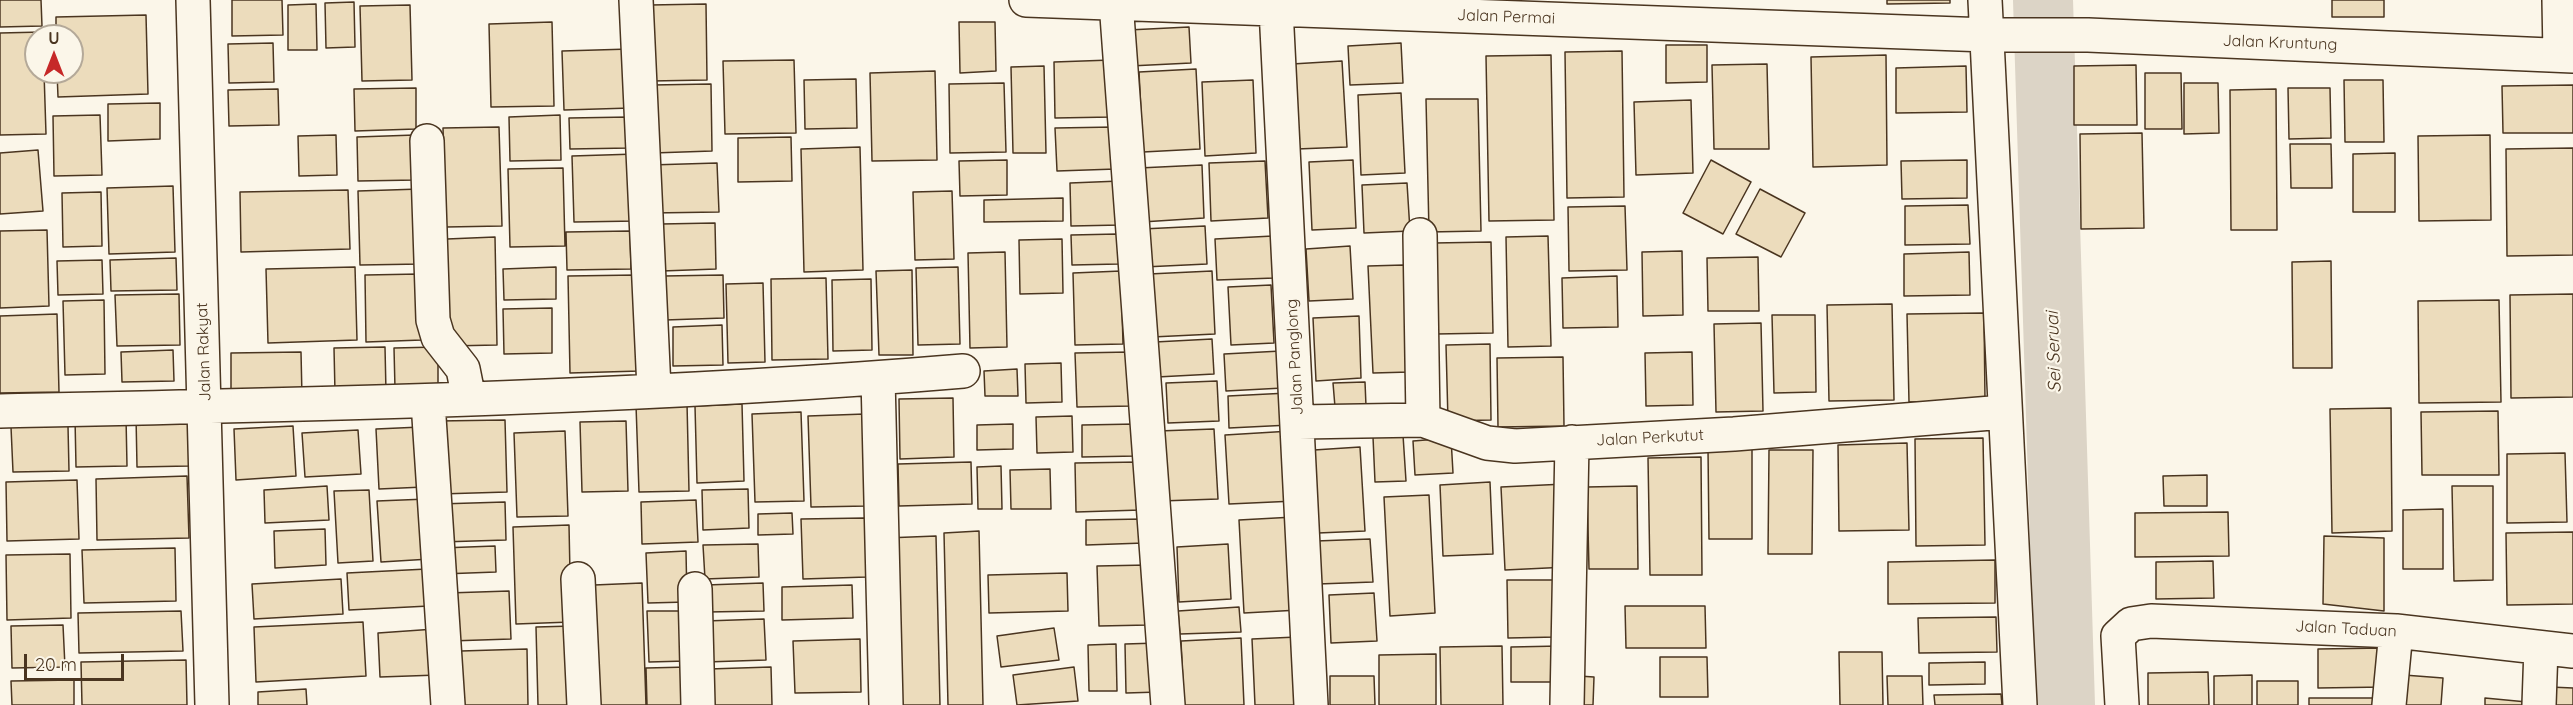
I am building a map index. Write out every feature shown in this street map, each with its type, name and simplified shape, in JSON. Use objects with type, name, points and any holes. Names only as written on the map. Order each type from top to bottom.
[{"type":"street","name":"Jalan Rakyat","points":[[193,0],[206,407],[212,705]]},
{"type":"street","points":[[636,0],[654,389]]},
{"type":"street","name":"Jalan Permai","points":[[1026,0],[1701,12],[1989,35]]},
{"type":"street","points":[[1985,0],[1989,35],[2004,412],[2020,705]]},
{"type":"street","points":[[2559,0],[2567,56]]},
{"type":"street","points":[[1116,2],[1168,705]]},
{"type":"street","name":"Jalan Panglong","points":[[1256,5],[1299,422],[1311,705]]},
{"type":"street","name":"Jalan Kruntung","points":[[1989,35],[2088,35],[2567,56]]},
{"type":"street","points":[[427,141],[433,320],[438,337],[463,369],[468,399]]},
{"type":"street","points":[[1420,235],[1423,420]]},
{"type":"street","points":[[0,411],[428,402],[878,378],[963,370]]},
{"type":"street","points":[[878,378],[886,705]]},
{"type":"street","points":[[428,402],[448,705]]},
{"type":"street","name":"Jalan Perkutut","points":[[1299,422],[1423,420],[1487,443],[1515,446],[1734,434],[2004,412]]},
{"type":"street","points":[[1568,705],[1572,442]]},
{"type":"street","points":[[578,579],[584,705]]},
{"type":"street","points":[[695,589],[698,705]]},
{"type":"street","name":"Jalan Taduan","points":[[2122,705],[2117,643],[2121,631],[2131,624],[2151,621],[2396,631],[2557,650]]},
{"type":"street","points":[[2389,705],[2396,631]]},
{"type":"street","points":[[2539,705],[2557,650]]},
{"type":"building","points":[[0,0],[41,0],[42,24],[0,27]]},
{"type":"building","points":[[232,0],[282,0],[283,35],[232,36]]},
{"type":"building","points":[[1887,0],[1950,0],[1950,3],[1887,4]]},
{"type":"building","points":[[2332,0],[2384,0],[2384,17],[2332,17]]},
{"type":"building","points":[[354,2],[355,47],[326,48],[325,3]]},
{"type":"building","points":[[316,4],[317,50],[288,50],[288,5]]},
{"type":"building","points":[[706,4],[707,80],[651,81],[650,5]]},
{"type":"building","points":[[410,5],[412,80],[362,81],[360,6]]},
{"type":"building","points":[[146,15],[148,94],[58,97],[57,84],[84,84],[84,24],[56,24],[56,17]]},
{"type":"building","points":[[552,22],[554,106],[491,107],[489,24]]},
{"type":"building","points":[[959,22],[995,22],[996,71],[960,73]]},
{"type":"building","points":[[1189,27],[1191,63],[1130,66],[1128,30]]},
{"type":"building","points":[[24,32],[24,84],[44,84],[46,134],[0,135],[0,33]]},
{"type":"building","points":[[273,43],[274,82],[229,83],[228,44]]},
{"type":"building","points":[[1401,43],[1403,83],[1350,85],[1348,46]]},
{"type":"building","points":[[1666,45],[1707,45],[1707,82],[1666,83]]},
{"type":"building","points":[[630,49],[631,108],[564,110],[562,51]]},
{"type":"building","points":[[1622,51],[1624,197],[1567,198],[1565,52]]},
{"type":"building","points":[[1551,55],[1554,220],[1489,221],[1486,56]]},
{"type":"building","points":[[1886,55],[1887,165],[1813,167],[1811,57]]},
{"type":"building","points":[[794,60],[796,133],[725,134],[723,61]]},
{"type":"building","points":[[1111,60],[1112,117],[1055,118],[1054,62]]},
{"type":"building","points":[[1342,61],[1347,147],[1297,149],[1292,64]]},
{"type":"building","points":[[1767,64],[1769,149],[1714,149],[1712,65]]},
{"type":"building","points":[[2136,65],[2137,125],[2074,125],[2074,66]]},
{"type":"building","points":[[1044,66],[1046,153],[1013,153],[1011,67]]},
{"type":"building","points":[[1966,66],[1967,112],[1896,113],[1896,68]]},
{"type":"building","points":[[1196,69],[1200,149],[1143,152],[1139,72]]},
{"type":"building","points":[[935,71],[937,160],[872,161],[870,73]]},
{"type":"building","points":[[2145,73],[2181,73],[2182,129],[2145,129]]},
{"type":"building","points":[[856,79],[857,128],[805,129],[804,80]]},
{"type":"building","points":[[1253,80],[1256,153],[1205,156],[1202,82]]},
{"type":"building","points":[[2344,80],[2383,80],[2384,142],[2345,142]]},
{"type":"building","points":[[1004,83],[1006,152],[950,153],[949,84]]},
{"type":"building","points":[[2184,83],[2218,83],[2219,133],[2184,134]]},
{"type":"building","points":[[711,84],[712,151],[653,153],[652,85]]},
{"type":"building","points":[[2573,85],[2573,133],[2503,133],[2502,86]]},
{"type":"building","points":[[416,88],[416,129],[355,131],[354,89]]},
{"type":"building","points":[[2288,88],[2330,88],[2331,138],[2289,139]]},
{"type":"building","points":[[278,89],[279,125],[229,126],[228,90]]},
{"type":"building","points":[[2276,89],[2277,230],[2231,230],[2230,90]]},
{"type":"building","points":[[1401,93],[1405,173],[1361,175],[1358,95]]},
{"type":"building","points":[[1426,99],[1478,99],[1481,231],[1429,232]]},
{"type":"building","points":[[1691,100],[1693,173],[1636,175],[1634,102]]},
{"type":"building","points":[[160,103],[160,139],[108,141],[108,104]]},
{"type":"building","points":[[100,115],[102,175],[54,176],[53,116]]},
{"type":"building","points":[[560,115],[561,160],[510,161],[509,117]]},
{"type":"building","points":[[630,117],[630,148],[570,149],[569,118]]},
{"type":"building","points":[[499,127],[502,226],[446,227],[443,128]]},
{"type":"building","points":[[1115,127],[1116,169],[1057,171],[1055,128]]},
{"type":"building","points":[[2142,133],[2144,228],[2081,229],[2080,134]]},
{"type":"building","points":[[336,135],[337,175],[299,176],[298,136]]},
{"type":"building","points":[[415,135],[416,180],[358,181],[357,137]]},
{"type":"building","points":[[2490,135],[2491,220],[2419,221],[2418,136]]},
{"type":"building","points":[[791,137],[792,181],[738,182],[738,138]]},
{"type":"building","points":[[2290,144],[2331,144],[2332,188],[2291,188]]},
{"type":"building","points":[[860,147],[863,270],[804,272],[801,149]]},
{"type":"building","points":[[2573,148],[2573,255],[2507,256],[2506,149]]},
{"type":"building","points":[[38,150],[43,211],[0,214],[0,153]]},
{"type":"building","points":[[2395,153],[2395,212],[2353,212],[2353,154]]},
{"type":"building","points":[[636,154],[637,221],[574,222],[572,156]]},
{"type":"building","points":[[1007,160],[1007,195],[960,196],[959,161]]},
{"type":"building","points":[[1353,160],[1356,228],[1312,230],[1309,162]]},
{"type":"building","points":[[1711,160],[1751,182],[1723,234],[1683,213]]},
{"type":"building","points":[[1967,160],[1967,198],[1902,199],[1901,161]]},
{"type":"building","points":[[1265,161],[1268,218],[1211,221],[1209,163]]},
{"type":"building","points":[[717,163],[719,212],[651,213],[650,165]]},
{"type":"building","points":[[1202,165],[1204,218],[1142,222],[1139,168]]},
{"type":"building","points":[[563,168],[565,246],[510,247],[508,169]]},
{"type":"building","points":[[1120,181],[1121,225],[1071,226],[1070,183]]},
{"type":"building","points":[[1407,183],[1410,231],[1364,233],[1362,185]]},
{"type":"building","points":[[173,186],[175,252],[109,254],[107,188]]},
{"type":"building","points":[[420,189],[422,264],[360,265],[358,191]]},
{"type":"building","points":[[1760,189],[1805,213],[1781,257],[1736,234]]},
{"type":"building","points":[[348,190],[350,249],[241,252],[240,192]]},
{"type":"building","points":[[952,191],[954,259],[915,260],[913,192]]},
{"type":"building","points":[[101,192],[102,246],[63,247],[62,193]]},
{"type":"building","points":[[1063,198],[1063,221],[984,222],[984,200]]},
{"type":"building","points":[[1968,205],[1970,244],[1905,245],[1905,206]]},
{"type":"building","points":[[1625,206],[1627,270],[1569,271],[1568,207]]},
{"type":"building","points":[[715,223],[716,269],[662,271],[661,224]]},
{"type":"building","points":[[1205,226],[1207,264],[1144,267],[1142,229]]},
{"type":"building","points":[[47,230],[49,306],[0,308],[0,231]]},
{"type":"building","points":[[630,231],[631,269],[567,270],[566,232]]},
{"type":"building","points":[[1118,234],[1119,264],[1072,265],[1071,235]]},
{"type":"building","points":[[1273,236],[1275,278],[1217,280],[1215,239]]},
{"type":"building","points":[[1548,236],[1551,346],[1508,347],[1506,237]]},
{"type":"building","points":[[495,237],[497,345],[449,346],[447,239]]},
{"type":"building","points":[[1062,239],[1063,293],[1020,294],[1019,240]]},
{"type":"building","points":[[1491,242],[1493,333],[1436,334],[1434,243]]},
{"type":"building","points":[[1350,246],[1353,299],[1309,301],[1306,249]]},
{"type":"building","points":[[1682,251],[1683,315],[1643,316],[1642,252]]},
{"type":"building","points":[[1005,252],[1007,347],[970,348],[968,253]]},
{"type":"building","points":[[1969,252],[1970,295],[1904,296],[1904,254]]},
{"type":"building","points":[[1758,257],[1759,311],[1708,311],[1707,258]]},
{"type":"building","points":[[176,258],[177,290],[111,291],[110,260]]},
{"type":"building","points":[[102,260],[103,294],[58,295],[57,261]]},
{"type":"building","points":[[2331,261],[2332,368],[2293,368],[2292,262]]},
{"type":"building","points":[[1404,265],[1410,372],[1373,373],[1368,266]]},
{"type":"building","points":[[355,267],[357,340],[268,343],[266,269]]},
{"type":"building","points":[[556,267],[556,299],[504,300],[503,269]]},
{"type":"building","points":[[958,267],[960,344],[918,345],[916,268]]},
{"type":"building","points":[[912,270],[913,355],[879,355],[876,271]]},
{"type":"building","points":[[1121,271],[1123,344],[1075,345],[1073,273]]},
{"type":"building","points":[[1212,271],[1215,334],[1152,337],[1149,274]]},
{"type":"building","points":[[420,274],[422,340],[366,342],[365,275]]},
{"type":"building","points":[[637,275],[640,371],[570,373],[568,276]]},
{"type":"building","points":[[723,275],[724,318],[665,320],[664,276]]},
{"type":"building","points":[[1617,276],[1618,327],[1563,328],[1562,278]]},
{"type":"building","points":[[826,278],[828,359],[772,360],[771,279]]},
{"type":"building","points":[[871,279],[872,350],[833,351],[832,280]]},
{"type":"building","points":[[763,283],[765,362],[728,363],[726,284]]},
{"type":"building","points":[[1271,285],[1274,343],[1231,345],[1228,287]]},
{"type":"building","points":[[179,294],[180,345],[117,346],[115,295]]},
{"type":"building","points":[[2573,294],[2573,397],[2511,398],[2510,295]]},
{"type":"building","points":[[104,300],[105,374],[65,375],[63,301]]},
{"type":"building","points":[[2499,300],[2501,402],[2419,403],[2418,301]]},
{"type":"building","points":[[1892,304],[1894,400],[1829,401],[1827,305]]},
{"type":"building","points":[[552,308],[552,353],[504,354],[503,309]]},
{"type":"building","points":[[1984,313],[1985,401],[1909,402],[1907,314]]},
{"type":"building","points":[[57,314],[59,392],[0,393],[0,316]]},
{"type":"building","points":[[1772,315],[1815,315],[1816,392],[1774,393]]},
{"type":"building","points":[[1359,316],[1361,378],[1316,381],[1313,318]]},
{"type":"building","points":[[1761,323],[1763,411],[1716,412],[1714,324]]},
{"type":"building","points":[[722,325],[723,365],[673,366],[673,327]]},
{"type":"building","points":[[1212,339],[1214,374],[1157,377],[1155,342]]},
{"type":"building","points":[[1490,344],[1491,420],[1448,421],[1446,345]]},
{"type":"building","points":[[385,347],[386,392],[335,393],[334,348]]},
{"type":"building","points":[[438,347],[438,388],[395,389],[394,348]]},
{"type":"building","points":[[173,350],[174,381],[122,382],[121,352]]},
{"type":"building","points":[[1281,351],[1283,388],[1226,391],[1224,354]]},
{"type":"building","points":[[301,352],[302,397],[231,398],[231,353]]},
{"type":"building","points":[[1131,352],[1132,406],[1077,407],[1075,353]]},
{"type":"building","points":[[1692,352],[1693,405],[1646,406],[1645,353]]},
{"type":"building","points":[[1563,357],[1564,426],[1498,427],[1497,358]]},
{"type":"building","points":[[1061,363],[1062,402],[1026,403],[1025,364]]},
{"type":"building","points":[[1017,369],[1018,396],[985,396],[984,371]]},
{"type":"building","points":[[1217,381],[1219,421],[1168,423],[1166,383]]},
{"type":"building","points":[[1365,382],[1366,406],[1335,407],[1333,383]]},
{"type":"building","points":[[1288,393],[1290,425],[1229,428],[1228,396]]},
{"type":"building","points":[[953,398],[954,457],[900,459],[899,399]]},
{"type":"building","points":[[687,403],[689,491],[639,492],[636,405]]},
{"type":"building","points":[[742,404],[744,481],[697,483],[695,406]]},
{"type":"building","points":[[2391,408],[2392,531],[2332,533],[2330,409]]},
{"type":"building","points":[[2498,411],[2499,475],[2422,475],[2421,412]]},
{"type":"building","points":[[801,412],[804,501],[755,502],[752,414]]},
{"type":"building","points":[[865,414],[868,506],[811,507],[808,416]]},
{"type":"building","points":[[188,415],[189,466],[137,467],[136,416]]},
{"type":"building","points":[[1072,416],[1073,452],[1037,453],[1036,417]]},
{"type":"building","points":[[126,417],[127,466],[76,467],[75,418]]},
{"type":"building","points":[[505,420],[507,492],[440,494],[438,421]]},
{"type":"building","points":[[626,421],[628,491],[582,492],[580,422]]},
{"type":"building","points":[[1013,424],[1013,449],[977,450],[977,425]]},
{"type":"building","points":[[1137,424],[1137,456],[1082,457],[1082,425]]},
{"type":"building","points":[[68,426],[69,471],[13,472],[11,427]]},
{"type":"building","points":[[293,426],[296,476],[236,480],[234,429]]},
{"type":"building","points":[[421,427],[424,487],[379,489],[376,429]]},
{"type":"building","points":[[1214,429],[1218,499],[1161,501],[1158,431]]},
{"type":"building","points":[[358,430],[361,474],[305,477],[302,433]]},
{"type":"building","points":[[565,431],[568,516],[517,517],[514,433]]},
{"type":"building","points":[[1291,431],[1295,501],[1229,504],[1225,435]]},
{"type":"building","points":[[1403,435],[1406,481],[1375,482],[1373,437]]},
{"type":"building","points":[[1451,438],[1453,473],[1415,475],[1413,441]]},
{"type":"building","points":[[1983,438],[1985,545],[1916,546],[1915,439]]},
{"type":"building","points":[[1907,443],[1909,530],[1839,531],[1838,445]]},
{"type":"building","points":[[1360,447],[1365,531],[1318,533],[1314,450]]},
{"type":"building","points":[[1752,448],[1752,539],[1709,539],[1708,449]]},
{"type":"building","points":[[1769,450],[1813,450],[1812,554],[1768,554]]},
{"type":"building","points":[[2565,453],[2567,522],[2507,523],[2507,454]]},
{"type":"building","points":[[1701,457],[1702,575],[1650,575],[1648,458]]},
{"type":"building","points":[[971,462],[972,504],[899,506],[898,464]]},
{"type":"building","points":[[1140,462],[1141,510],[1076,512],[1075,463]]},
{"type":"building","points":[[1001,466],[1002,509],[978,509],[977,467]]},
{"type":"building","points":[[1050,469],[1051,509],[1011,509],[1010,470]]},
{"type":"building","points":[[2207,475],[2207,506],[2164,506],[2163,476]]},
{"type":"building","points":[[187,476],[189,538],[97,540],[96,479]]},
{"type":"building","points":[[77,480],[79,539],[7,541],[6,482]]},
{"type":"building","points":[[1490,482],[1493,554],[1443,556],[1440,485]]},
{"type":"building","points":[[1565,484],[1568,567],[1505,570],[1501,487]]},
{"type":"building","points":[[327,486],[329,520],[265,523],[264,490]]},
{"type":"building","points":[[1637,486],[1638,569],[1589,569],[1587,487]]},
{"type":"building","points":[[2452,486],[2493,486],[2493,580],[2454,581]]},
{"type":"building","points":[[748,489],[749,528],[703,530],[702,490]]},
{"type":"building","points":[[369,490],[373,561],[338,563],[334,491]]},
{"type":"building","points":[[1429,495],[1435,613],[1390,616],[1384,497]]},
{"type":"building","points":[[427,499],[430,559],[381,562],[377,501]]},
{"type":"building","points":[[696,500],[698,542],[642,544],[641,502]]},
{"type":"building","points":[[505,502],[506,540],[441,542],[439,504]]},
{"type":"building","points":[[2443,509],[2443,569],[2403,569],[2403,510]]},
{"type":"building","points":[[2228,512],[2229,556],[2135,557],[2135,513]]},
{"type":"building","points":[[792,513],[793,534],[758,535],[758,514]]},
{"type":"building","points":[[1294,517],[1299,610],[1244,613],[1239,520]]},
{"type":"building","points":[[865,518],[867,577],[803,579],[801,519]]},
{"type":"building","points":[[1143,519],[1144,543],[1086,545],[1086,520]]},
{"type":"building","points":[[569,525],[571,622],[516,624],[513,527]]},
{"type":"building","points":[[325,529],[326,565],[275,568],[274,531]]},
{"type":"building","points":[[979,531],[983,705],[948,705],[944,533]]},
{"type":"building","points":[[2573,532],[2573,604],[2507,605],[2506,533]]},
{"type":"building","points":[[936,536],[940,705],[890,705],[886,538]]},
{"type":"building","points":[[2324,536],[2384,538],[2384,611],[2323,604]]},
{"type":"building","points":[[1370,539],[1373,582],[1318,584],[1316,541]]},
{"type":"building","points":[[758,544],[759,577],[705,579],[703,545]]},
{"type":"building","points":[[1228,544],[1231,599],[1179,602],[1177,547]]},
{"type":"building","points":[[495,546],[496,572],[442,574],[441,548]]},
{"type":"building","points":[[175,548],[176,601],[84,603],[82,550]]},
{"type":"building","points":[[686,551],[687,602],[648,603],[646,553]]},
{"type":"building","points":[[70,554],[71,618],[7,620],[6,555]]},
{"type":"building","points":[[1995,560],[1995,603],[1888,604],[1888,562]]},
{"type":"building","points":[[2213,561],[2214,598],[2156,599],[2156,562]]},
{"type":"building","points":[[1148,565],[1149,625],[1099,626],[1097,566]]},
{"type":"building","points":[[427,569],[429,606],[349,610],[347,573]]},
{"type":"building","points":[[1067,573],[1068,611],[989,613],[988,575]]},
{"type":"building","points":[[341,579],[343,614],[254,619],[252,584]]},
{"type":"building","points":[[1507,580],[1557,580],[1557,637],[1508,638]]},
{"type":"building","points":[[642,583],[646,705],[598,705],[594,585]]},
{"type":"building","points":[[763,583],[764,611],[707,612],[706,585]]},
{"type":"building","points":[[852,585],[853,618],[782,620],[782,587]]},
{"type":"building","points":[[509,591],[511,639],[450,641],[448,593]]},
{"type":"building","points":[[1374,593],[1377,641],[1331,643],[1329,595]]},
{"type":"building","points":[[1625,606],[1705,606],[1706,648],[1626,648]]},
{"type":"building","points":[[1239,607],[1241,632],[1180,634],[1178,611]]},
{"type":"building","points":[[181,611],[183,651],[79,653],[78,613]]},
{"type":"building","points":[[647,611],[684,611],[686,661],[649,662]]},
{"type":"building","points":[[1996,617],[1997,652],[1919,653],[1918,618]]},
{"type":"building","points":[[764,619],[766,660],[706,662],[705,621]]},
{"type":"building","points":[[363,622],[366,676],[256,682],[254,627]]},
{"type":"building","points":[[63,625],[65,667],[12,668],[11,626]]},
{"type":"building","points":[[573,626],[575,705],[538,705],[536,627]]},
{"type":"building","points":[[1054,628],[1059,660],[1001,667],[997,636]]},
{"type":"building","points":[[435,629],[438,675],[380,677],[378,633]]},
{"type":"building","points":[[1297,637],[1300,705],[1255,705],[1252,639]]},
{"type":"building","points":[[1241,638],[1244,705],[1184,705],[1181,641]]},
{"type":"building","points":[[860,639],[861,692],[795,693],[793,641]]},
{"type":"building","points":[[1158,643],[1159,692],[1126,693],[1125,644]]},
{"type":"building","points":[[1116,644],[1117,691],[1089,691],[1088,645]]},
{"type":"building","points":[[1502,646],[1503,705],[1441,705],[1440,647]]},
{"type":"building","points":[[1560,646],[1561,682],[1511,682],[1511,647]]},
{"type":"building","points":[[2384,648],[2385,687],[2318,688],[2318,649]]},
{"type":"building","points":[[527,649],[528,705],[462,705],[461,651]]},
{"type":"building","points":[[1839,652],[1882,652],[1883,705],[1840,705]]},
{"type":"building","points":[[1436,654],[1436,705],[1379,705],[1379,655]]},
{"type":"building","points":[[1660,657],[1707,657],[1708,697],[1660,697]]},
{"type":"building","points":[[186,660],[187,705],[82,705],[81,662]]},
{"type":"building","points":[[1985,662],[1985,684],[1929,685],[1929,663]]},
{"type":"building","points":[[689,667],[690,705],[647,705],[646,668]]},
{"type":"building","points":[[771,667],[772,705],[710,705],[709,669]]},
{"type":"building","points":[[1074,667],[1078,701],[1017,705],[1013,675]]},
{"type":"building","points":[[2208,672],[2209,705],[2148,705],[2148,673]]},
{"type":"building","points":[[2252,675],[2252,705],[2214,705],[2214,676]]},
{"type":"building","points":[[2404,675],[2443,678],[2441,705],[2401,705]]},
{"type":"building","points":[[1330,676],[1374,676],[1375,705],[1330,705]]},
{"type":"building","points":[[1579,676],[1594,677],[1593,705],[1578,705]]},
{"type":"building","points":[[1887,676],[1922,676],[1923,705],[1888,705]]},
{"type":"building","points":[[74,680],[74,705],[12,705],[11,681]]},
{"type":"building","points":[[2257,681],[2298,681],[2298,705],[2257,705]]},
{"type":"building","points":[[2550,687],[2573,688],[2573,705],[2550,705]]},
{"type":"building","points":[[306,689],[307,705],[258,705],[258,692]]},
{"type":"building","points":[[2001,694],[2002,705],[1935,705],[1934,695]]},
{"type":"building","points":[[2309,698],[2375,698],[2375,705],[2309,705]]},
{"type":"building","points":[[2485,698],[2527,702],[2527,705],[2485,705]]},
{"type":"waterway","name":"Sei Seruai","points":[[2043,0],[2065,705]]}]
